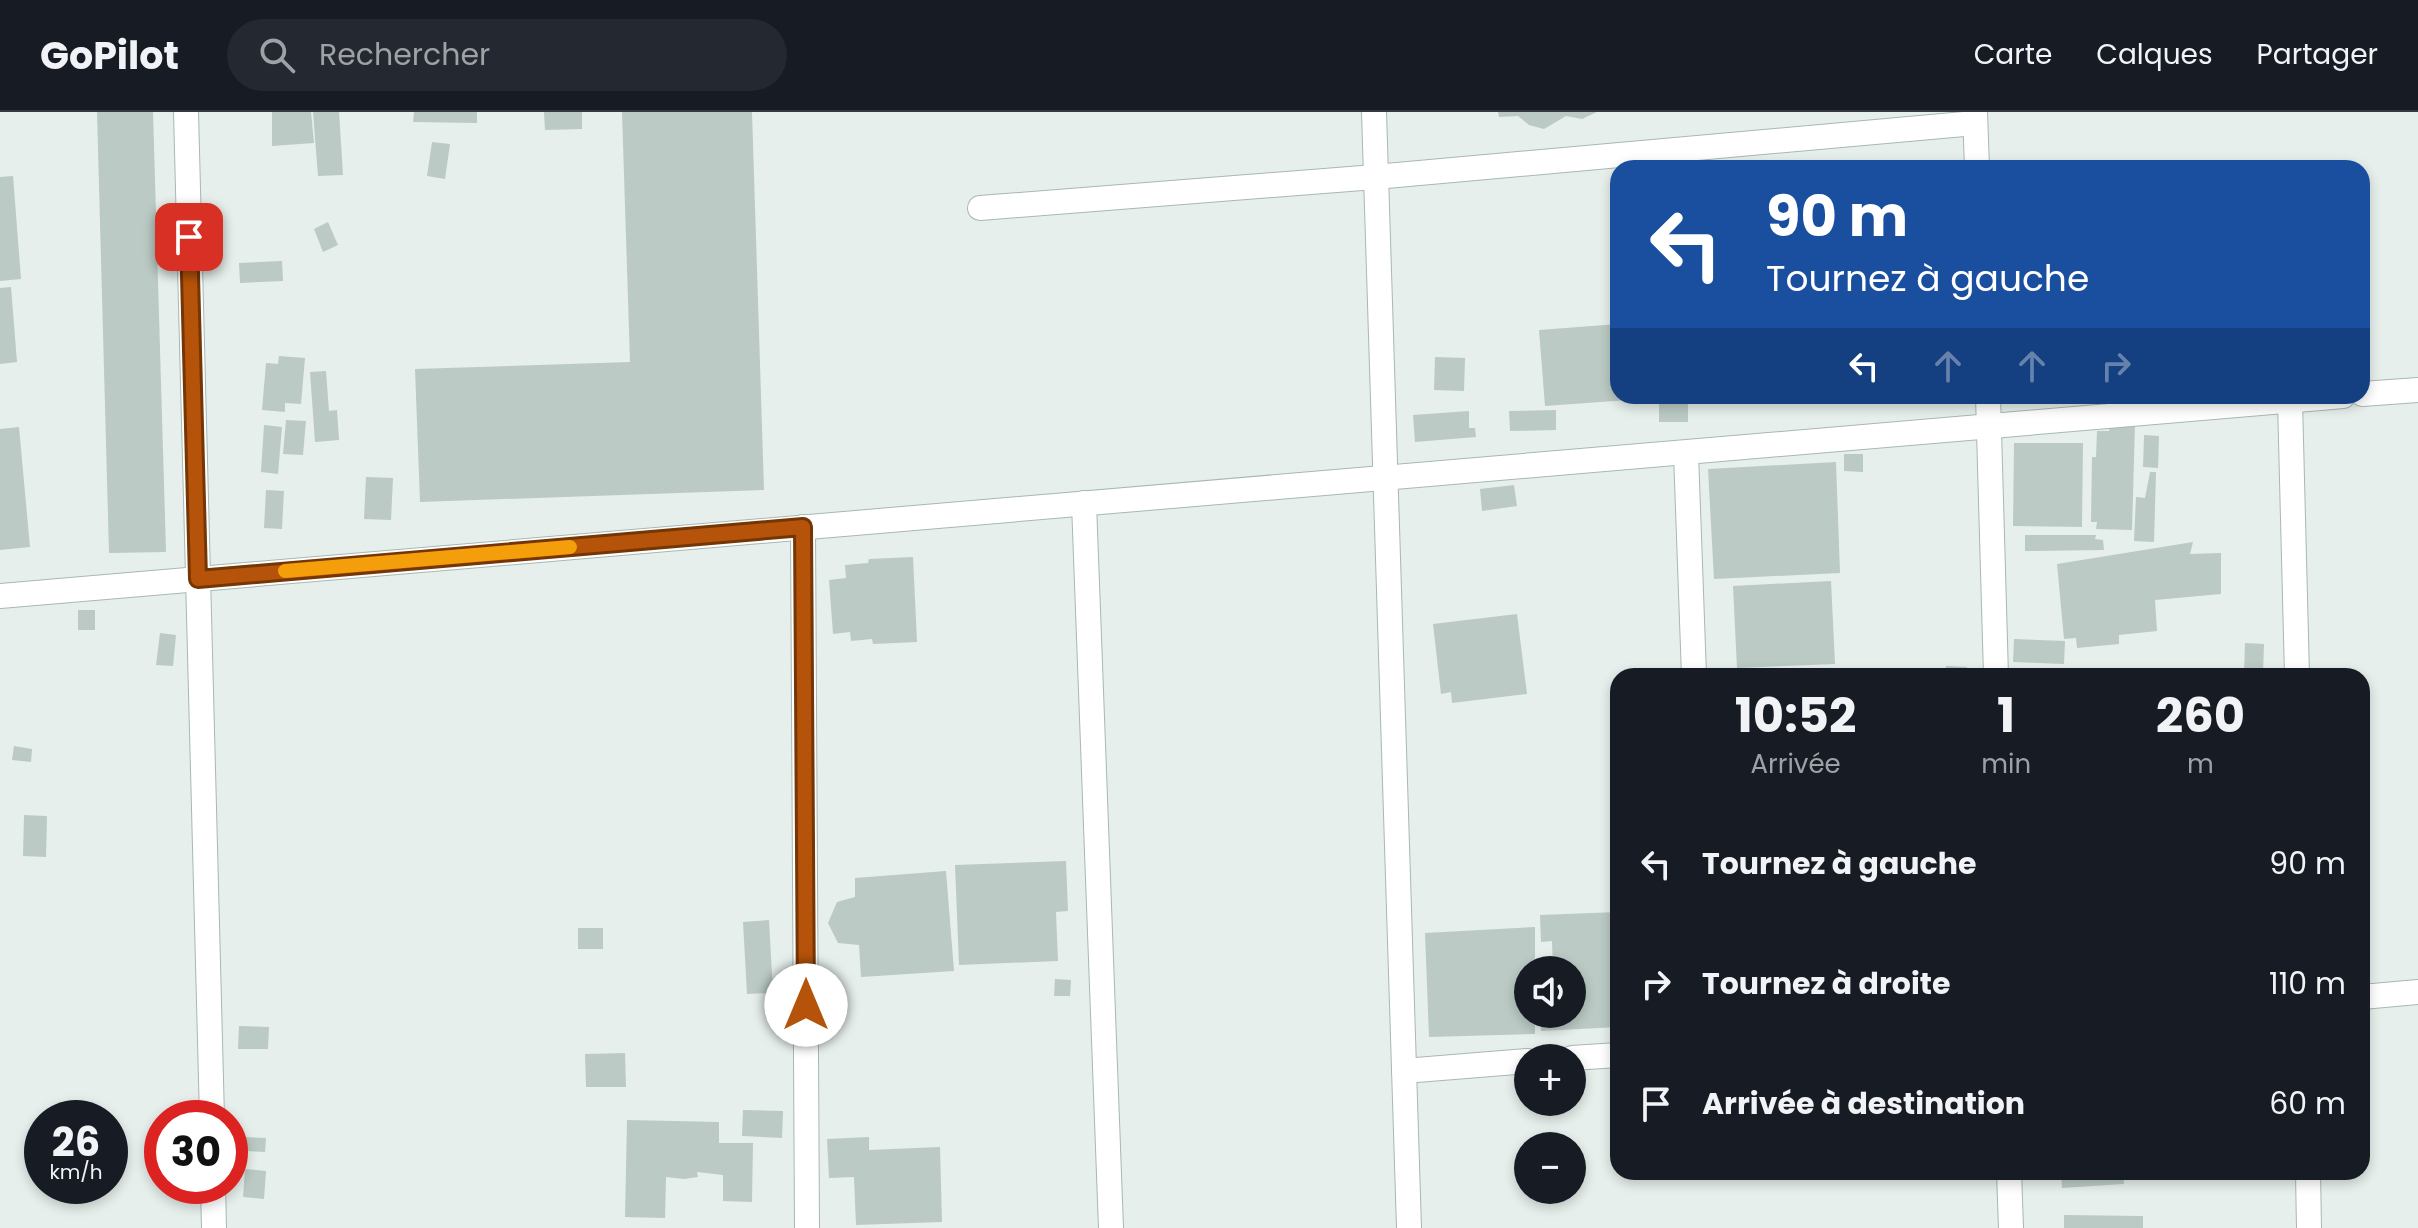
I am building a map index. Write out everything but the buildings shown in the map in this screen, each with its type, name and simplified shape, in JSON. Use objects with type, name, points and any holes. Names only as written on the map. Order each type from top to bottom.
[{"type":"street","points":[[186,112],[212,1100]]},
{"type":"street","points":[[1374,112],[1383,478],[1409,1228]]},
{"type":"street","points":[[980,208],[1375,177],[1975,117],[1977,160]]},
{"type":"street","points":[[2370,393],[2418,390]]},
{"type":"street","points":[[1988,404],[1996,668]]},
{"type":"street","points":[[0,596],[2255,404]]},
{"type":"street","points":[[2290,404],[2297,668]]},
{"type":"street","points":[[1686,453],[1694,668]]},
{"type":"street","points":[[1084,503],[1111,1228]]},
{"type":"street","points":[[803,527],[807,1228]]},
{"type":"street","points":[[2370,996],[2418,992]]},
{"type":"street","points":[[1586,1057],[1610,1056]]},
{"type":"street","points":[[1404,1071],[1514,1062]]},
{"type":"street","points":[[2009,1180],[2011,1228]]},
{"type":"street","points":[[2308,1180],[2309,1228]]},
{"type":"street","points":[[213,1204],[214,1228]]},
{"type":"slow traffic","points":[[285,571],[570,547]]},
{"type":"route","points":[[189,237],[198,579],[803,527],[806,1005]]}]
